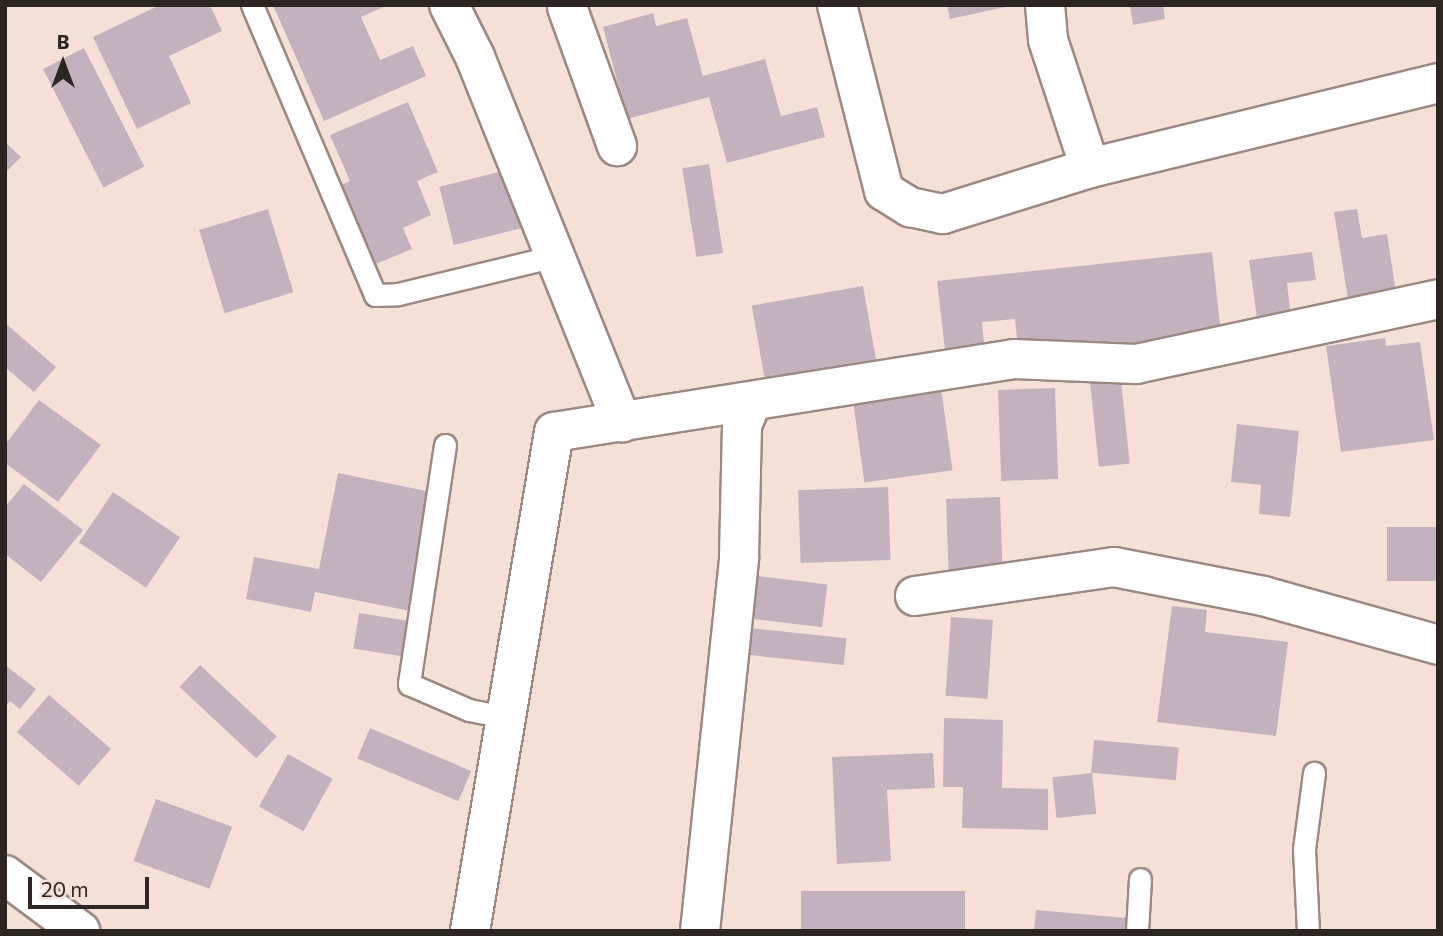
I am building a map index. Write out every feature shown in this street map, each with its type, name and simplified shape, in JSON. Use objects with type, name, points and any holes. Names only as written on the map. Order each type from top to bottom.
[{"type":"street","points":[[449,5],[622,423]]},
{"type":"street","points":[[836,5],[884,191],[910,207],[943,214],[1090,168],[1438,83]]},
{"type":"street","points":[[1045,5],[1048,40],[1090,168]]},
{"type":"street","points":[[569,6],[617,146]]},
{"type":"street","points":[[470,931],[554,432],[1014,359],[1136,365],[1438,299]]},
{"type":"street","points":[[700,931],[739,556],[742,425],[752,401]]},
{"type":"street","points":[[915,596],[1114,567],[1263,596],[1438,645]]},
{"type":"street","points":[[5,875],[80,931]]},
{"type":"lane","points":[[251,5],[294,96],[375,295],[398,294],[555,256]]},
{"type":"lane","points":[[445,445],[409,684],[469,710],[506,717]]},
{"type":"lane","points":[[1308,931],[1304,849],[1314,773]]},
{"type":"lane","points":[[1137,931],[1140,880]]},
{"type":"building","points":[[160,5],[210,5],[222,31],[169,56],[191,103],[137,129],[93,37]]},
{"type":"building","points":[[273,5],[388,5],[361,17],[380,60],[413,46],[426,76],[324,121]]},
{"type":"building","points":[[947,5],[1010,5],[1010,6],[950,19]]},
{"type":"building","points":[[1130,5],[1163,5],[1165,19],[1133,25]]},
{"type":"building","points":[[653,13],[656,26],[687,18],[703,76],[765,59],[781,116],[817,107],[825,137],[727,163],[709,97],[627,119],[603,27]]},
{"type":"building","points":[[84,48],[144,167],[103,187],[43,69]]},
{"type":"building","points":[[408,102],[438,172],[417,181],[431,215],[403,228],[412,249],[371,266],[336,187],[350,181],[330,135]]},
{"type":"building","points":[[5,142],[21,157],[5,173]]},
{"type":"building","points":[[709,164],[723,253],[696,257],[682,168]]},
{"type":"building","points":[[515,168],[530,226],[454,245],[439,187]]},
{"type":"building","points":[[268,209],[293,292],[225,313],[199,230]]},
{"type":"building","points":[[1357,209],[1362,238],[1387,234],[1398,305],[1350,312],[1334,212]]},
{"type":"building","points":[[1212,252],[1221,334],[1019,356],[1015,319],[982,322],[985,354],[946,358],[937,281]]},
{"type":"building","points":[[1312,252],[1316,280],[1287,283],[1292,328],[1259,333],[1249,260]]},
{"type":"building","points":[[863,286],[878,373],[767,392],[752,306]]},
{"type":"building","points":[[5,323],[56,367],[34,392],[5,367]]},
{"type":"building","points":[[1385,338],[1386,346],[1420,342],[1434,440],[1341,452],[1326,346]]},
{"type":"building","points":[[1120,371],[1130,463],[1099,467],[1089,374]]},
{"type":"building","points":[[941,388],[953,470],[864,483],[853,400]]},
{"type":"building","points":[[1055,388],[1058,479],[1001,481],[998,390]]},
{"type":"building","points":[[39,400],[101,445],[58,502],[5,463],[5,445]]},
{"type":"building","points":[[1237,424],[1299,431],[1290,517],[1259,514],[1261,485],[1231,482]]},
{"type":"building","points":[[338,473],[436,493],[415,612],[315,592],[311,612],[246,599],[254,557],[319,569]]},
{"type":"building","points":[[24,484],[83,530],[41,582],[5,554],[5,507]]},
{"type":"building","points":[[888,487],[891,560],[801,563],[798,490]]},
{"type":"building","points":[[113,492],[180,537],[146,588],[79,543]]},
{"type":"building","points":[[1000,497],[1003,577],[949,579],[946,499]]},
{"type":"building","points":[[1387,527],[1438,527],[1438,581],[1387,581]]},
{"type":"building","points":[[741,574],[827,585],[822,627],[736,617]]},
{"type":"building","points":[[1172,606],[1207,610],[1205,632],[1288,642],[1276,736],[1157,722]]},
{"type":"building","points":[[359,613],[407,621],[402,656],[353,649]]},
{"type":"building","points":[[951,617],[993,620],[987,699],[945,696]]},
{"type":"building","points":[[750,628],[846,638],[844,665],[747,655]]},
{"type":"building","points":[[5,665],[36,689],[20,709],[10,701],[5,707]]},
{"type":"building","points":[[200,665],[277,737],[256,759],[180,687]]},
{"type":"building","points":[[49,695],[111,749],[79,786],[17,732]]},
{"type":"building","points":[[944,718],[1003,720],[1002,788],[1048,789],[1048,830],[962,828],[963,787],[943,787]]},
{"type":"building","points":[[370,728],[471,771],[458,801],[357,758]]},
{"type":"building","points":[[1094,740],[1179,747],[1176,780],[1091,773]]},
{"type":"building","points":[[933,753],[935,788],[887,790],[891,861],[837,864],[832,757]]},
{"type":"building","points":[[288,754],[333,779],[304,831],[259,806]]},
{"type":"building","points":[[1092,773],[1096,814],[1057,818],[1052,777]]},
{"type":"building","points":[[156,799],[232,827],[210,889],[133,861]]},
{"type":"building","points":[[801,891],[965,891],[965,931],[801,931]]},
{"type":"building","points":[[1036,910],[1126,918],[1125,931],[1034,931]]}]
